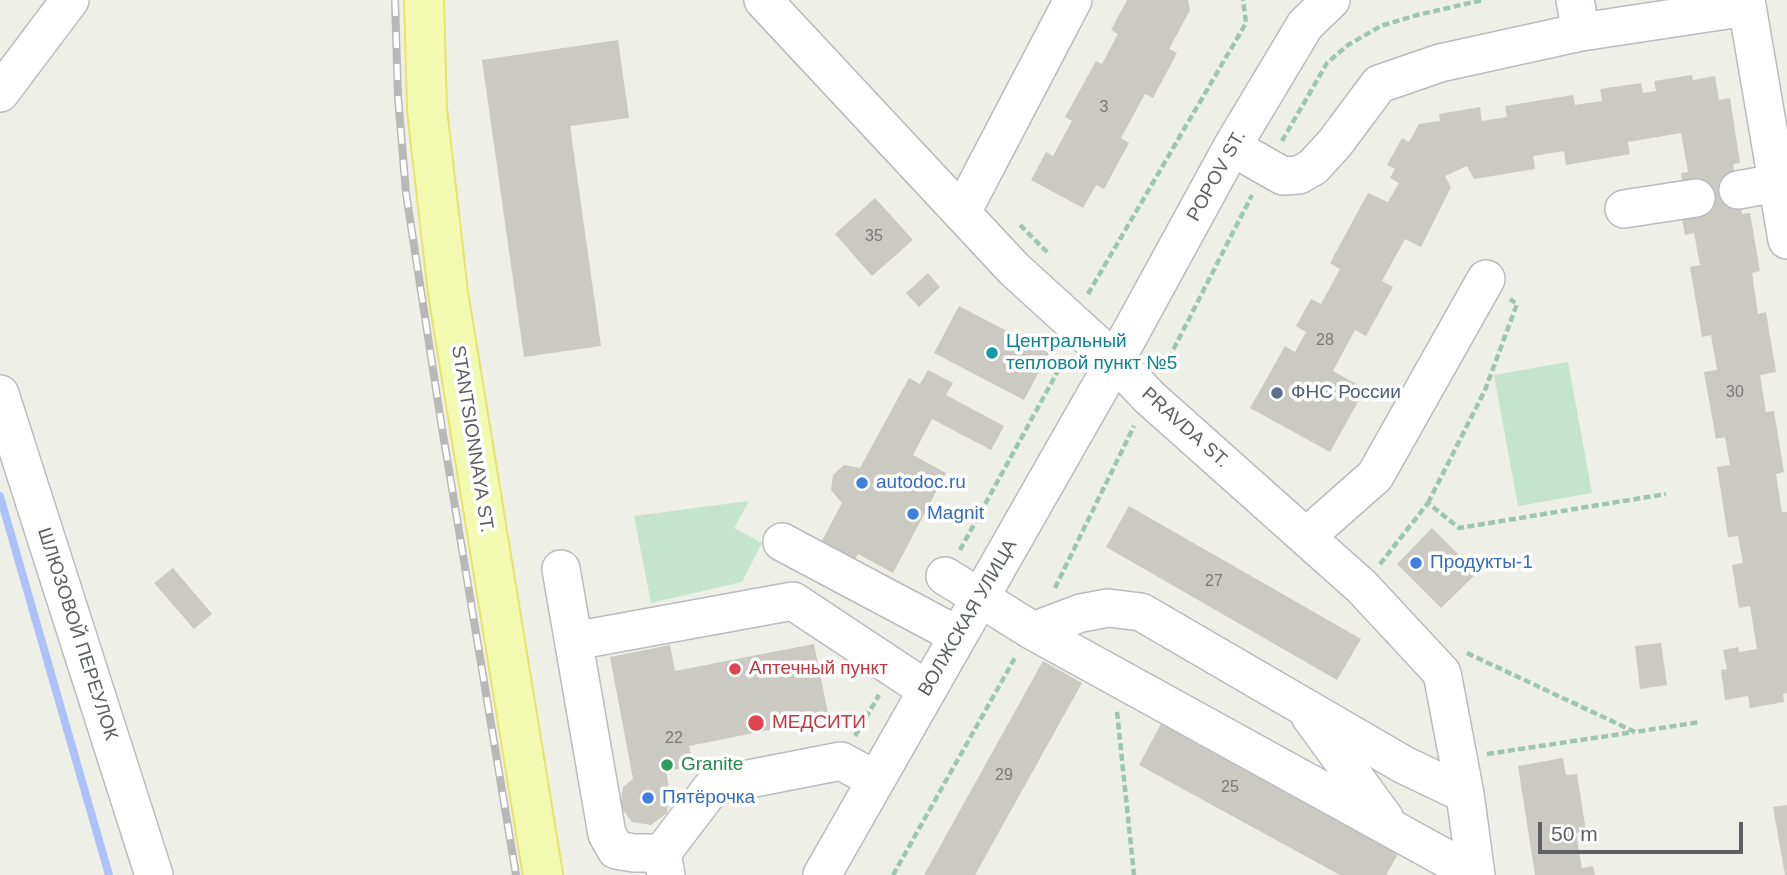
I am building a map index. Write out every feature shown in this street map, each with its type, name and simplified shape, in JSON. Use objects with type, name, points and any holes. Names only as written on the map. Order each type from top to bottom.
[{"type":"main road","name":"STANTSIONNAYA ST.","points":[[424,0],[427,110],[448,293],[543,875]]},
{"type":"street","points":[[0,93],[70,0]]},
{"type":"street","name":"PRAVDA ST.","points":[[762,0],[1014,269],[1115,361],[1149,397],[1362,587],[1441,673],[1465,794],[1476,875]]},
{"type":"street","points":[[962,212],[1073,0]]},
{"type":"street","name":"POPOV ST.","points":[[1115,361],[1232,147],[1305,25],[1331,0]]},
{"type":"street","points":[[1232,147],[1283,176],[1299,175],[1312,167],[1335,143],[1379,84],[1578,16],[1747,3],[1787,240]]},
{"type":"street","points":[[1738,190],[1777,183]]},
{"type":"street","points":[[1624,209],[1696,198]]},
{"type":"street","points":[[1307,536],[1375,476],[1486,279]]},
{"type":"street","name":"ВОЛЖСКАЯ УЛИЦА","points":[[822,875],[1115,361]]},
{"type":"street","name":"ШЛЮЗОВОЙ ПЕРЕУЛОК","points":[[0,394],[154,875]]},
{"type":"street","points":[[782,541],[957,635]]},
{"type":"street","points":[[561,569],[607,834],[616,850],[634,853],[664,864],[713,786],[841,761],[876,780]]},
{"type":"street","points":[[945,576],[1033,631],[1476,875]]},
{"type":"street","points":[[574,641],[793,601],[927,690]]},
{"type":"street","points":[[1033,631],[1095,610],[1108,608],[1141,612],[1404,765],[1465,794]]},
{"type":"street","points":[[1302,705],[1391,828]]},
{"type":"path","points":[[945,576],[1059,369],[1073,323],[1246,23],[1242,0]]},
{"type":"path","points":[[1362,587],[1428,503],[1485,390],[1517,304],[1486,279]]},
{"type":"path","points":[[893,875],[1033,631],[1149,397]]},
{"type":"path","points":[[1428,503],[1459,528],[1666,494]]},
{"type":"path","points":[[1464,652],[1634,732]]},
{"type":"path","points":[[1114,676],[1133,875]]},
{"type":"path","points":[[841,761],[882,689]]},
{"type":"path","points":[[1479,755],[1700,722]]},
{"type":"green space","points":[[1568,362],[1592,493],[1518,506],[1494,375]]},
{"type":"green space","points":[[749,501],[734,528],[762,543],[742,582],[651,603],[634,516]]},
{"type":"building","points":[[1127,0],[1188,0],[1190,10],[1169,49],[1177,53],[1153,98],[1145,94],[1121,138],[1129,143],[1104,189],[1096,185],[1083,208],[1031,180],[1046,152],[1053,156],[1072,121],[1065,117],[1096,61],[1102,64],[1118,34],[1111,30]]},
{"type":"building","points":[[618,40],[629,118],[570,126],[601,346],[524,357],[482,60]]},
{"type":"building","points":[[1692,75],[1693,80],[1715,76],[1719,100],[1730,98],[1740,163],[1733,164],[1742,214],[1750,213],[1760,271],[1752,273],[1758,314],[1766,312],[1776,372],[1760,375],[1766,412],[1774,411],[1784,472],[1776,474],[1782,512],[1787,512],[1787,693],[1783,694],[1784,702],[1750,708],[1748,696],[1725,700],[1721,670],[1727,669],[1723,650],[1738,647],[1739,652],[1757,649],[1750,606],[1739,608],[1732,565],[1743,563],[1738,536],[1728,537],[1717,467],[1730,465],[1725,437],[1716,439],[1704,372],[1717,370],[1711,335],[1702,337],[1690,267],[1700,265],[1694,233],[1685,235],[1680,209],[1683,189],[1681,173],[1688,172],[1681,133],[1628,142],[1630,154],[1566,165],[1564,151],[1533,156],[1535,169],[1474,179],[1467,166],[1445,176],[1451,187],[1421,247],[1405,239],[1382,281],[1393,287],[1366,336],[1355,330],[1333,371],[1365,389],[1330,452],[1250,408],[1285,346],[1295,352],[1306,332],[1296,326],[1311,299],[1321,304],[1340,269],[1330,263],[1368,193],[1388,202],[1399,183],[1390,178],[1395,169],[1387,165],[1402,138],[1409,142],[1419,124],[1440,121],[1439,114],[1480,107],[1482,121],[1507,117],[1505,106],[1573,95],[1575,105],[1602,101],[1600,89],[1641,83],[1643,93],[1656,91],[1654,81]]},
{"type":"building","points":[[875,198],[913,240],[872,276],[835,234]]},
{"type":"building","points":[[928,273],[940,287],[919,307],[906,293]]},
{"type":"building","name":"Центральный тепловой пункт №5","points":[[959,306],[1049,353],[1024,400],[934,353]]},
{"type":"building","points":[[928,370],[953,383],[946,395],[1004,426],[991,450],[932,419],[913,455],[946,473],[893,573],[858,554],[851,566],[818,548],[842,503],[831,490],[833,475],[844,465],[860,468],[909,378],[920,384]]},
{"type":"building","points":[[1129,506],[1361,639],[1337,680],[1106,547]]},
{"type":"building","points":[[1432,528],[1477,573],[1441,608],[1397,564]]},
{"type":"building","points":[[173,568],[212,614],[194,629],[154,583]]},
{"type":"building","points":[[1661,643],[1667,685],[1640,689],[1635,646]]},
{"type":"building","points":[[814,644],[829,718],[689,746],[694,766],[666,771],[670,794],[667,813],[651,825],[632,822],[620,806],[623,787],[633,779],[610,657],[670,645],[675,671]]},
{"type":"building","points":[[1043,661],[1082,683],[975,875],[924,875]]},
{"type":"building","points":[[1161,724],[1398,854],[1386,875],[1340,875],[1139,765]]},
{"type":"building","points":[[1563,758],[1566,775],[1577,774],[1586,831],[1576,833],[1582,868],[1593,866],[1595,875],[1535,875],[1518,766]]},
{"type":"building","points":[[1787,805],[1787,875],[1785,875],[1773,807]]},
{"type":"waterway","points":[[0,496],[109,875]]},
{"type":"railway","points":[[395,0],[398,97],[406,193],[516,875]]},
{"type":"place","name":"Центральный тепловой пункт №5","points":[[992,353]]},
{"type":"place","name":"ФНС России","points":[[1277,393]]},
{"type":"place","name":"autodoc.ru","points":[[862,483]]},
{"type":"place","name":"Magnit","points":[[913,514]]},
{"type":"place","name":"Продукты-1","points":[[1416,563]]},
{"type":"place","name":"Аптечный пункт","points":[[735,669]]},
{"type":"place","name":"МЕДСИТИ","points":[[756,723]]},
{"type":"place","name":"Granite","points":[[667,765]]},
{"type":"place","name":"Пятёрочка","points":[[648,798]]}]
